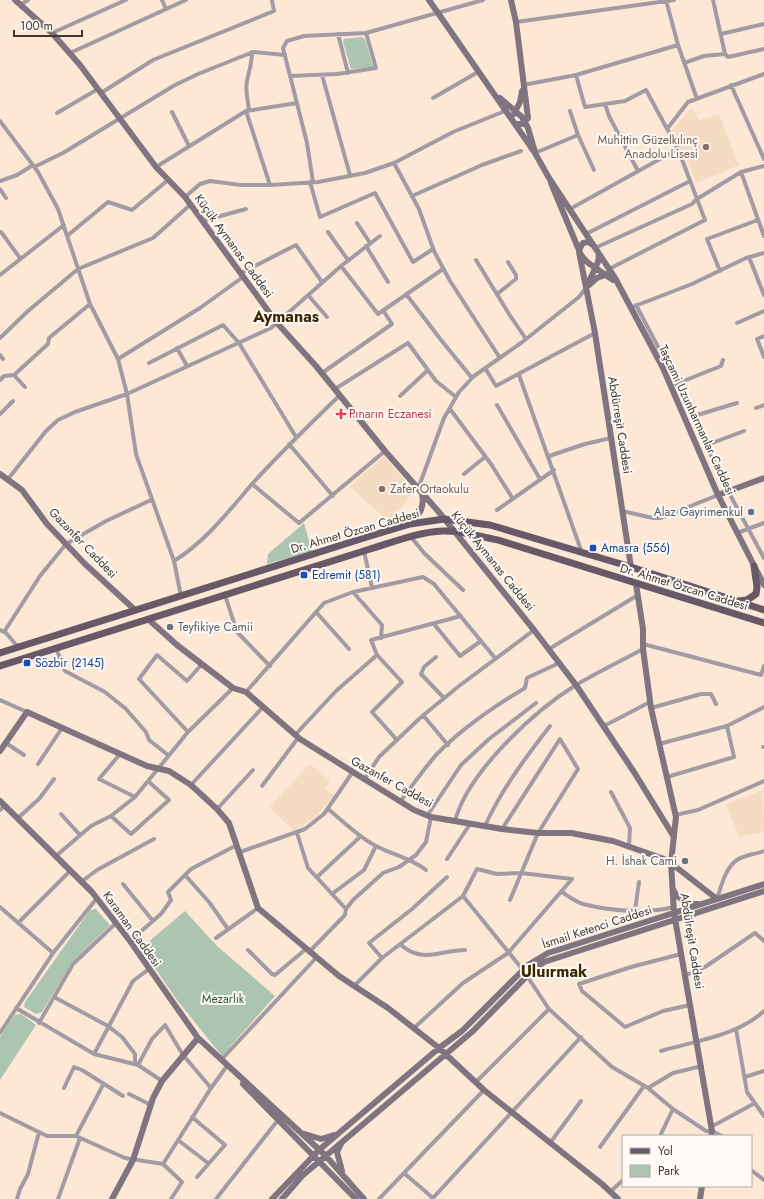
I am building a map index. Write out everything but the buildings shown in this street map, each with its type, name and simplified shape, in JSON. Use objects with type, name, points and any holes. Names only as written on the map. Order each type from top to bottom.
[{"type":"main road","name":"Dr. Ahmet Özcan Caddesi","points":[[0,653],[403,526],[444,519],[490,525],[582,554],[631,567],[764,610]]},
{"type":"main road","name":"Dr. Ahmet Özcan Caddesi","points":[[0,666],[364,551],[411,537],[442,531],[498,540],[764,623]]},
{"type":"main road","points":[[736,602],[747,600],[756,594],[757,587],[754,566]]},
{"type":"street","points":[[18,2],[28,0]]},
{"type":"street","points":[[52,33],[126,0]]},
{"type":"street","points":[[162,0],[166,9]]},
{"type":"street","points":[[70,53],[186,0]]},
{"type":"street","points":[[57,113],[153,60],[274,12],[272,0]]},
{"type":"street","name":"Abdürreşit Caddesi","points":[[429,0],[478,72],[506,107],[514,123],[535,153],[549,178],[596,249]]},
{"type":"street","points":[[433,249],[413,262],[375,193],[320,217],[311,182],[306,143],[283,48],[287,41],[304,36],[366,33],[484,0]]},
{"type":"street","points":[[511,0],[516,22],[523,85],[526,120],[520,125],[514,123],[523,85]]},
{"type":"street","points":[[666,0],[678,45],[697,99]]},
{"type":"street","points":[[516,22],[674,0]]},
{"type":"street","points":[[713,0],[725,54]]},
{"type":"street","name":"Küçük Aymanas Caddesi","points":[[18,2],[52,33],[70,53],[156,166],[185,197],[277,323],[322,373],[385,451],[455,532],[549,649],[604,726],[674,837]]},
{"type":"street","points":[[721,34],[764,24]]},
{"type":"street","points":[[290,76],[348,73],[376,68],[366,33]]},
{"type":"street","points":[[338,34],[348,73]]},
{"type":"street","points":[[523,85],[576,75],[678,45]]},
{"type":"street","points":[[684,63],[704,56],[725,54],[728,57],[764,49]]},
{"type":"street","points":[[0,181],[17,175],[63,152],[175,85],[252,52],[285,55]]},
{"type":"street","points":[[252,52],[252,63],[246,90],[247,110],[270,185]]},
{"type":"street","points":[[433,98],[478,72]]},
{"type":"street","points":[[667,129],[688,102],[764,74]]},
{"type":"street","points":[[322,75],[350,175]]},
{"type":"street","points":[[403,526],[421,513],[423,506],[420,491],[444,418],[456,397],[472,378],[526,339],[579,297],[594,280],[704,220],[678,149],[646,90],[626,100],[585,107],[576,75]]},
{"type":"street","points":[[731,85],[764,159]]},
{"type":"street","points":[[185,197],[200,184],[210,181],[270,185],[311,182],[350,175],[394,163],[453,132],[520,102]]},
{"type":"street","points":[[156,166],[247,110],[296,103]]},
{"type":"street","points":[[605,104],[609,116],[638,171]]},
{"type":"street","name":"Abdürreşit Caddesi","points":[[506,107],[516,111],[526,120],[535,153]]},
{"type":"street","points":[[570,111],[578,135],[594,170]]},
{"type":"street","points":[[172,112],[189,146]]},
{"type":"street","points":[[0,121],[33,166],[58,209],[90,304],[118,359],[128,394],[136,454],[151,500],[174,561],[181,596]]},
{"type":"street","points":[[535,153],[578,135]]},
{"type":"street","points":[[570,209],[678,149]]},
{"type":"street","points":[[412,196],[482,165],[521,151]]},
{"type":"street","points":[[394,163],[412,196],[433,249],[443,269],[500,358]]},
{"type":"street","points":[[596,249],[692,204],[697,198],[741,172],[764,166]]},
{"type":"street","points":[[741,172],[764,236]]},
{"type":"street","name":"Abdürreşit Caddesi","points":[[549,178],[580,252],[595,334],[631,567]]},
{"type":"street","points":[[67,236],[108,202],[132,210],[168,180]]},
{"type":"street","points":[[586,234],[690,181]]},
{"type":"street","points":[[0,189],[6,198]]},
{"type":"street","points":[[0,338],[28,311],[78,270],[153,238],[190,205]]},
{"type":"street","points":[[202,221],[246,209]]},
{"type":"street","points":[[720,271],[707,239],[758,220]]},
{"type":"street","points":[[357,223],[388,282]]},
{"type":"street","points":[[0,275],[64,225]]},
{"type":"street","points":[[1,232],[20,258]]},
{"type":"street","points":[[328,232],[348,260]]},
{"type":"street","points":[[8,479],[46,431],[58,420],[75,412],[128,394],[271,328],[348,260],[380,236]]},
{"type":"street","points":[[580,252],[580,248],[584,243],[588,242],[596,249],[599,259],[587,287]]},
{"type":"street","points":[[118,359],[200,308],[242,275],[296,245],[322,282]]},
{"type":"street","name":"Taşcami Uzunharmanlar Caddesi","points":[[596,249],[608,272],[633,306],[674,385],[718,495],[764,585]]},
{"type":"street","name":"Taşcami Uzunharmanlar Caddesi","points":[[580,252],[584,260],[595,267],[608,272]]},
{"type":"street","points":[[633,306],[692,284],[749,258],[764,253]]},
{"type":"street","points":[[749,258],[764,295]]},
{"type":"street","points":[[476,260],[526,339]]},
{"type":"street","points":[[497,294],[516,279],[516,275],[508,262]]},
{"type":"street","points":[[341,266],[378,314],[443,269]]},
{"type":"street","points":[[406,294],[472,378]]},
{"type":"street","points":[[308,295],[327,317]]},
{"type":"street","points":[[0,380],[4,376],[14,375],[48,344],[49,338],[90,304]]},
{"type":"street","points":[[322,373],[392,324],[383,310]]},
{"type":"street","points":[[737,324],[764,311]]},
{"type":"street","points":[[149,363],[222,325],[239,344],[296,437]]},
{"type":"street","points":[[485,368],[496,386],[595,334]]},
{"type":"street","points":[[764,336],[757,338],[764,357]]},
{"type":"street","points":[[335,389],[408,343],[436,380],[456,397]]},
{"type":"street","points":[[177,348],[187,366]]},
{"type":"street","points":[[0,355],[3,359]]},
{"type":"street","points":[[724,360],[721,366],[674,385],[694,416],[728,491],[764,558]]},
{"type":"street","points":[[400,396],[428,370]]},
{"type":"street","points":[[14,375],[25,387]]},
{"type":"street","points":[[519,375],[554,470],[582,554]]},
{"type":"street","points":[[174,561],[190,552],[207,537],[252,484],[289,444],[340,395]]},
{"type":"street","points":[[0,414],[13,401]]},
{"type":"street","points":[[694,416],[737,403]]},
{"type":"street","points":[[497,405],[540,479]]},
{"type":"street","points":[[756,408],[764,405]]},
{"type":"street","points":[[450,409],[485,457],[512,499]]},
{"type":"street","points":[[707,445],[744,431]]},
{"type":"street","points":[[549,456],[585,444],[611,438]]},
{"type":"street","points":[[289,444],[333,496]]},
{"type":"street","points":[[252,484],[299,523],[385,451]]},
{"type":"street","points":[[464,474],[485,457]]},
{"type":"street","points":[[497,510],[554,470]]},
{"type":"street","name":"Gazanfer Caddesi","points":[[0,474],[22,490],[47,524],[135,610]]},
{"type":"street","points":[[622,511],[653,518],[661,518],[764,478]]},
{"type":"street","points":[[18,648],[2,631],[40,576],[66,544],[106,521],[151,500]]},
{"type":"street","points":[[737,533],[764,523]]},
{"type":"street","points":[[411,537],[424,553],[464,590]]},
{"type":"street","points":[[364,551],[372,588]]},
{"type":"street","points":[[246,692],[324,603],[353,592],[423,577],[434,584],[495,658]]},
{"type":"street","name":"Abdülreşit Caddesi","points":[[636,584],[651,705],[675,815],[671,863],[675,920],[702,1066],[712,1131]]},
{"type":"street","points":[[353,592],[382,625],[381,638]]},
{"type":"street","points":[[225,595],[237,632],[270,666]]},
{"type":"street","points":[[549,649],[638,595]]},
{"type":"street","points":[[316,612],[349,649]]},
{"type":"street","points":[[397,740],[372,712],[402,682],[377,655],[372,646],[371,640],[461,616]]},
{"type":"street","name":"Gazanfer Caddesi","points":[[148,619],[232,688],[246,692],[297,736],[352,773],[400,802],[429,816],[470,824],[538,834],[571,833],[613,841],[671,863],[717,899]]},
{"type":"street","points":[[434,624],[460,656],[481,641]]},
{"type":"street","points":[[364,780],[379,757],[423,715],[495,658],[534,630]]},
{"type":"street","points":[[455,821],[466,795],[484,769],[501,748],[544,708],[576,685],[643,647],[761,675],[764,666]]},
{"type":"street","points":[[56,648],[65,671],[105,692],[126,709],[146,732],[149,740],[168,755]]},
{"type":"street","points":[[188,732],[139,679],[157,655],[187,681],[202,664]]},
{"type":"street","points":[[262,786],[297,736],[336,691],[377,655]]},
{"type":"street","points":[[436,657],[424,667],[421,674],[444,698]]},
{"type":"street","points":[[400,802],[436,756],[448,745],[499,703],[525,688],[527,678],[559,663]]},
{"type":"street","points":[[56,856],[91,826],[111,816],[135,796],[188,732],[232,688]]},
{"type":"street","points":[[604,726],[651,705],[701,694],[711,694],[716,704]]},
{"type":"street","points":[[0,700],[147,766],[169,771],[191,785],[217,809],[229,823],[258,908],[316,958],[354,986],[388,1008],[439,1048],[484,1090],[618,1199]]},
{"type":"street","points":[[248,950],[275,974],[308,950],[345,915],[346,909],[383,873],[399,867],[416,855],[426,842],[429,816],[461,764],[536,703]]},
{"type":"street","points":[[191,785],[263,707]]},
{"type":"street","points":[[659,744],[727,726],[764,707]]},
{"type":"street","points":[[0,751],[27,712]]},
{"type":"street","points":[[423,715],[448,745]]},
{"type":"street","points":[[485,826],[510,782],[550,726]]},
{"type":"street","points":[[666,777],[734,757],[727,726]]},
{"type":"street","points":[[38,764],[62,728]]},
{"type":"street","points":[[502,829],[560,738],[578,770],[538,834],[510,900]]},
{"type":"street","points":[[6,743],[24,755]]},
{"type":"street","points":[[120,754],[99,779],[135,796]]},
{"type":"street","points":[[217,809],[253,770]]},
{"type":"street","points":[[240,852],[297,833],[328,809],[352,773]]},
{"type":"street","points":[[18,818],[39,799],[54,779]]},
{"type":"street","points":[[111,816],[131,834],[169,800],[148,780]]},
{"type":"street","points":[[675,815],[698,810],[764,781]]},
{"type":"street","points":[[611,792],[626,816],[630,828],[629,846]]},
{"type":"street","name":"Karaman Caddesi","points":[[1,803],[18,818],[97,898],[130,941],[198,1038],[236,1075],[262,1096],[325,1155],[364,1199]]},
{"type":"street","points":[[328,809],[361,836],[376,846],[410,859],[426,870]]},
{"type":"street","points":[[61,814],[80,835]]},
{"type":"street","points":[[447,858],[470,824]]},
{"type":"street","points":[[297,833],[308,868],[346,909]]},
{"type":"street","points":[[317,878],[361,836]]},
{"type":"street","points":[[81,882],[97,870],[154,839]]},
{"type":"street","points":[[130,941],[153,921],[171,900],[168,892],[185,875],[192,869],[237,845]]},
{"type":"street","points":[[332,894],[364,870],[376,846]]},
{"type":"street","points":[[717,899],[721,884],[729,869],[737,860],[764,851]]},
{"type":"street","points":[[354,986],[382,958],[463,896],[477,869],[497,874],[521,873],[572,879],[508,953],[463,983],[414,1028]]},
{"type":"street","points":[[18,924],[70,871]]},
{"type":"street","points":[[185,875],[209,902],[228,929]]},
{"type":"street","points":[[382,958],[369,943],[412,909],[447,877]]},
{"type":"street","points":[[635,910],[639,882]]},
{"type":"street","points":[[123,884],[153,921]]},
{"type":"street","name":"İsmail Ketenci Caddesi","points":[[316,1158],[319,1150],[439,1048],[476,1019],[523,970],[536,959],[548,953],[674,910],[703,904],[764,884]]},
{"type":"street","points":[[673,889],[675,894],[685,901],[703,904]]},
{"type":"street","name":"İsmail Ketenci Caddesi","points":[[316,1158],[325,1155],[343,1141],[473,1031],[527,976],[544,962],[764,891]]},
{"type":"street","points":[[562,892],[582,904],[635,910],[674,910]]},
{"type":"street","points":[[463,896],[523,970]]},
{"type":"street","points":[[0,1033],[53,953],[97,898]]},
{"type":"street","points":[[0,907],[53,953]]},
{"type":"street","points":[[216,938],[258,908]]},
{"type":"street","points":[[39,1023],[73,964],[116,923]]},
{"type":"street","points":[[686,975],[705,967],[755,933],[764,941]]},
{"type":"street","points":[[401,944],[408,950],[425,956],[465,950]]},
{"type":"street","points":[[681,954],[631,967],[579,984],[582,991],[625,1027],[663,1011],[690,1005]]},
{"type":"street","points":[[221,1060],[316,958]]},
{"type":"street","points":[[94,1054],[133,981],[149,969]]},
{"type":"street","points":[[527,976],[549,1009],[612,1067],[646,1087],[673,1109],[706,1131],[712,1131],[755,1103]]},
{"type":"street","points":[[54,997],[108,1026],[122,1037],[135,1054],[136,1064]]},
{"type":"street","points":[[16,1008],[39,1023],[94,1054],[136,1064],[162,1081]]},
{"type":"street","points":[[476,1082],[549,1009]]},
{"type":"street","points":[[661,1051],[697,1042],[736,1028],[763,1012],[764,1018]]},
{"type":"street","points":[[136,1064],[152,1039],[164,1025],[184,1056],[211,1088]]},
{"type":"street","points":[[736,1028],[747,1092],[764,1116]]},
{"type":"street","points":[[112,1199],[133,1160],[151,1105],[162,1081],[198,1038]]},
{"type":"street","points":[[405,1174],[432,1198],[581,1038]]},
{"type":"street","points":[[163,1164],[192,1117],[227,1066]]},
{"type":"street","points":[[600,1148],[646,1087],[673,1073],[702,1066]]},
{"type":"street","points":[[64,1088],[74,1067],[82,1070],[122,1096]]},
{"type":"street","points":[[745,1077],[764,1071]]},
{"type":"street","name":"Karaman Caddesi","points":[[236,1075],[247,1089],[356,1199]]},
{"type":"street","points":[[58,1199],[78,1137],[103,1085]]},
{"type":"street","points":[[379,1199],[405,1174],[484,1090]]},
{"type":"street","points":[[129,1094],[151,1105]]},
{"type":"street","points":[[550,1143],[581,1101]]},
{"type":"street","points":[[660,1135],[673,1109]]},
{"type":"street","points":[[0,1113],[47,1136],[78,1137],[133,1160],[163,1164],[182,1182],[171,1199]]},
{"type":"street","points":[[192,1117],[225,1145],[197,1177]]},
{"type":"street","points":[[216,1199],[278,1120]]},
{"type":"street","points":[[17,1199],[20,1189],[28,1174],[39,1132]]},
{"type":"street","points":[[301,1132],[314,1138],[321,1139],[331,1137],[341,1132]]},
{"type":"street","points":[[178,1140],[208,1163]]},
{"type":"street","points":[[343,1141],[337,1152],[338,1162],[343,1174]]},
{"type":"street","points":[[272,1199],[316,1158]]},
{"type":"street","points":[[282,1199],[316,1158]]},
{"type":"street","points":[[752,1171],[764,1180]]},
{"type":"street","points":[[610,1192],[622,1181]]},
{"type":"street","points":[[700,1199],[702,1187]]},
{"type":"shaded area","name":"Muhittin Güzelkılınç Anadolu Lisesi","points":[[692,107],[699,120],[719,114],[739,165],[697,183],[672,130]]},
{"type":"shaded area","name":"Zafer Ortaokulu","points":[[384,456],[414,491],[389,522],[350,487]]},
{"type":"shaded area","points":[[310,764],[330,781],[325,788],[334,795],[316,817],[294,831],[269,807]]},
{"type":"shaded area","points":[[763,790],[764,832],[739,837],[726,804]]},
{"type":"green space","points":[[361,37],[365,39],[373,67],[351,69],[343,42],[344,39]]},
{"type":"green space","points":[[304,523],[312,551],[267,564],[268,554]]},
{"type":"green space","points":[[96,909],[110,925],[72,962],[42,1012],[36,1014],[24,1007],[25,1002],[90,910]]},
{"type":"green space","name":"Mezarlık","points":[[185,911],[217,946],[275,996],[222,1056],[177,1000],[141,948]]},
{"type":"green space","points":[[21,1014],[36,1025],[0,1080],[0,1037],[15,1015]]},
{"type":"place","name":"Muhittin Güzelkılınç Anadolu Lisesi","points":[[706,147]]},
{"type":"place","name":"Pınarın Eczanesi","points":[[341,414]]},
{"type":"place","name":"Zafer Ortaokulu","points":[[382,489]]},
{"type":"place","name":"Alaz Gayrimenkul","points":[[751,512]]},
{"type":"place","name":"Amasra (556)","points":[[593,548]]},
{"type":"place","name":"Edremit (581)","points":[[304,575]]},
{"type":"place","name":"Teyfikiye Camii","points":[[170,627]]},
{"type":"place","name":"Sözbir (2145)","points":[[27,663]]},
{"type":"place","name":"H. İshak Cami","points":[[685,861]]},
{"type":"district","name":"Aymanas","points":[[286,316]]},
{"type":"district","name":"Uluırmak","points":[[554,971]]}]
